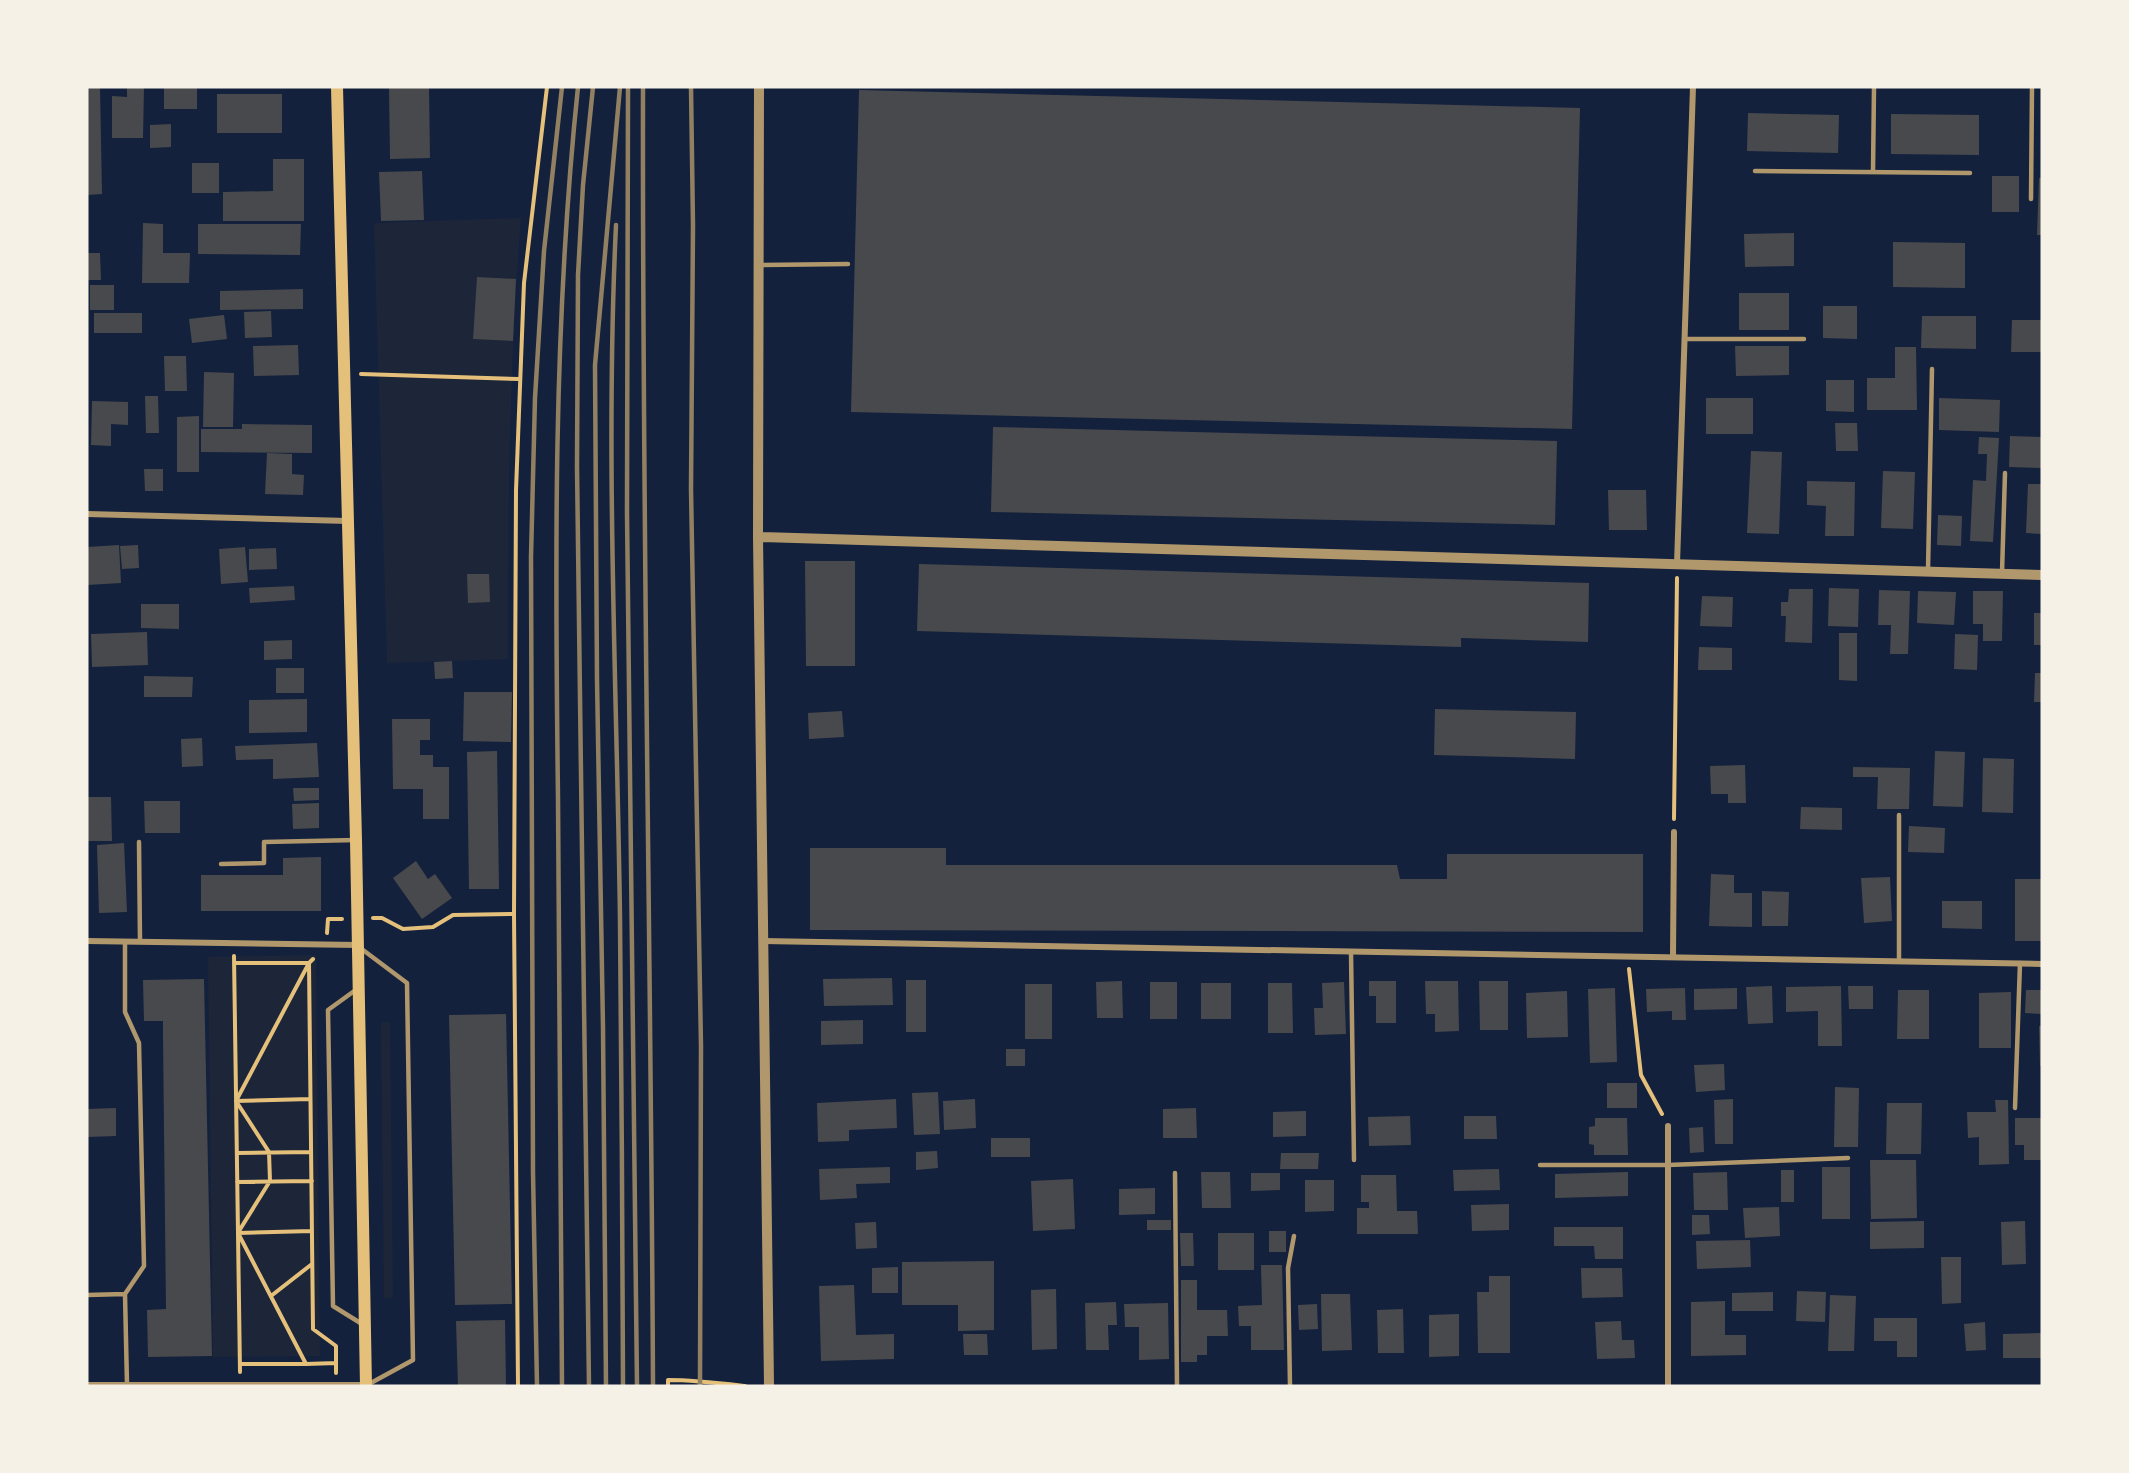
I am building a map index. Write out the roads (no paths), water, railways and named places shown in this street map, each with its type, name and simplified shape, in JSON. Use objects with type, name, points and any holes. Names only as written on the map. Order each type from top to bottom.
[{"type":"main road","points":[[337,87],[356,840],[366,1385]]},
{"type":"street","points":[[759,87],[758,537],[769,1386]]},
{"type":"street","points":[[1677,564],[1693,87]]},
{"type":"street","points":[[87,514],[348,521]]},
{"type":"street","points":[[758,537],[2042,574]]},
{"type":"street","points":[[1673,957],[1674,832]]},
{"type":"street","points":[[87,941],[358,945]]},
{"type":"street","points":[[762,941],[2042,964]]},
{"type":"street","points":[[1668,1126],[1668,1386]]},
{"type":"street","points":[[87,1385],[366,1385]]},
{"type":"lane","points":[[1873,172],[1874,87]]},
{"type":"lane","points":[[2031,198],[2032,87]]},
{"type":"lane","points":[[1755,171],[1970,173]]},
{"type":"lane","points":[[759,265],[849,264]]},
{"type":"lane","points":[[1684,339],[1804,339]]},
{"type":"lane","points":[[1928,571],[1932,369]]},
{"type":"lane","points":[[2002,573],[2005,473]]},
{"type":"lane","points":[[1899,815],[1899,961]]},
{"type":"lane","points":[[221,864],[264,863],[264,842],[356,840]]},
{"type":"lane","points":[[139,842],[140,942]]},
{"type":"lane","points":[[125,942],[125,1012],[139,1043],[144,1266],[125,1294],[127,1385]]},
{"type":"lane","points":[[358,945],[407,983],[413,1360],[366,1385]]},
{"type":"lane","points":[[1351,952],[1354,1161]]},
{"type":"lane","points":[[2015,1108],[2020,963]]},
{"type":"lane","points":[[359,987],[328,1010],[333,1306],[365,1326]]},
{"type":"lane","points":[[1540,1165],[1668,1165],[1848,1158]]},
{"type":"lane","points":[[1175,1173],[1177,1386]]},
{"type":"lane","points":[[1290,1386],[1288,1268],[1294,1236]]},
{"type":"lane","points":[[87,1295],[125,1294]]},
{"type":"railway","points":[[537,1386],[533,1172],[531,557],[535,398],[544,251],[562,87]]},
{"type":"railway","points":[[562,1386],[556,531],[564,265],[578,87]]},
{"type":"railway","points":[[589,1386],[577,467],[578,275],[583,185],[593,87]]},
{"type":"railway","points":[[606,1386],[595,365],[620,87]]},
{"type":"railway","points":[[628,87],[627,513],[637,1386]]},
{"type":"railway","points":[[643,87],[653,1386]]},
{"type":"railway","points":[[691,87],[693,226],[691,489],[701,1046],[700,1386]]},
{"type":"railway","points":[[616,225],[612,485],[620,919],[623,1386]]}]
